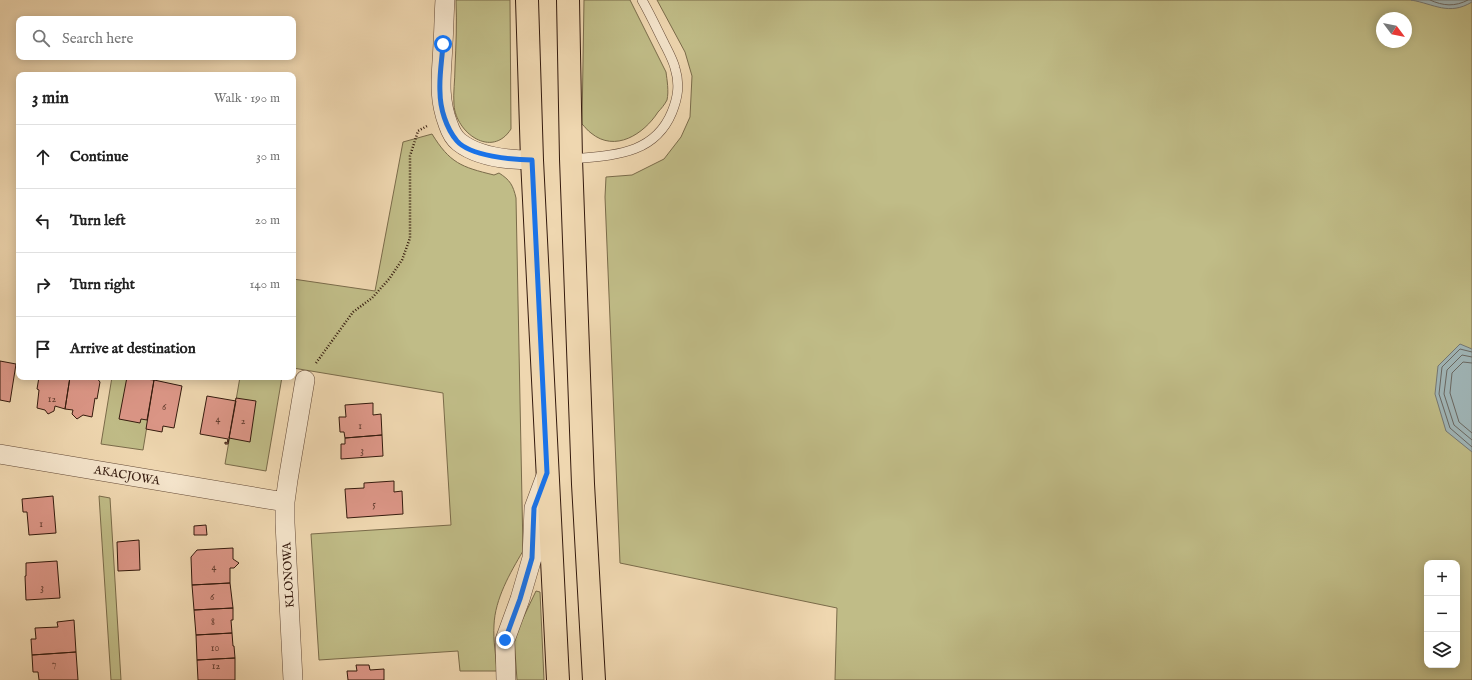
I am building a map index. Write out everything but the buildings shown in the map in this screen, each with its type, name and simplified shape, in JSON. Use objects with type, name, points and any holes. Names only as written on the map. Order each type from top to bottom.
[{"type":"main road","points":[[527,0],[532,160],[558,680]]},
{"type":"main road","points":[[568,0],[571,158],[583,484],[594,680]]},
{"type":"street","points":[[445,0],[440,93],[443,112],[450,129],[458,142],[470,149],[491,156],[518,160],[532,160]]},
{"type":"street","name":"KLONOWA","points":[[293,680],[285,502],[305,380]]},
{"type":"street","name":"AKACJOWA","points":[[0,454],[285,502]]},
{"type":"street","points":[[505,673],[505,640],[520,599],[532,558],[534,508],[547,473]]},
{"type":"lane","points":[[571,158],[631,151],[645,145],[659,135],[669,118],[677,100],[679,83],[678,78],[675,67],[642,0]]},
{"type":"path","points":[[305,380],[353,312],[372,298],[389,279],[402,260],[410,238],[410,156],[418,130],[432,123]]},
{"type":"shaded area","points":[[456,0],[510,0],[511,129],[503,138],[494,142],[485,142],[476,139],[461,125],[456,115],[454,96]]},
{"type":"shaded area","points":[[584,0],[630,0],[666,72],[668,93],[665,103],[652,120],[637,134],[619,141],[600,139],[582,124]]},
{"type":"shaded area","points":[[657,0],[1472,0],[1472,680],[835,680],[837,608],[620,563],[605,197],[606,177],[632,175],[664,159],[681,137],[690,117],[692,76],[685,52]]},
{"type":"shaded area","points":[[432,134],[445,152],[457,162],[473,169],[494,175],[499,173],[503,176],[510,183],[516,198],[523,551],[504,586],[495,615],[494,636],[497,671],[460,671],[458,651],[319,660],[311,534],[451,525],[443,393],[296,368],[296,279],[375,291],[403,142]]},
{"type":"shaded area","points":[[112,380],[155,380],[143,450],[101,444]]},
{"type":"shaded area","points":[[239,380],[281,380],[266,471],[225,464]]},
{"type":"shaded area","points":[[99,496],[110,498],[121,680],[111,680]]},
{"type":"shaded area","points":[[536,591],[540,592],[544,680],[517,680],[514,637]]},
{"type":"water","points":[[1411,0],[1472,0],[1472,2],[1464,6],[1449,9]]},
{"type":"water","points":[[1460,344],[1472,349],[1472,452],[1446,431],[1435,394],[1438,366]]},
{"type":"route","points":[[443,44],[440,93],[443,112],[450,129],[458,142],[470,149],[491,156],[518,160],[532,160],[547,473],[534,508],[532,558],[520,599],[505,640]]}]
